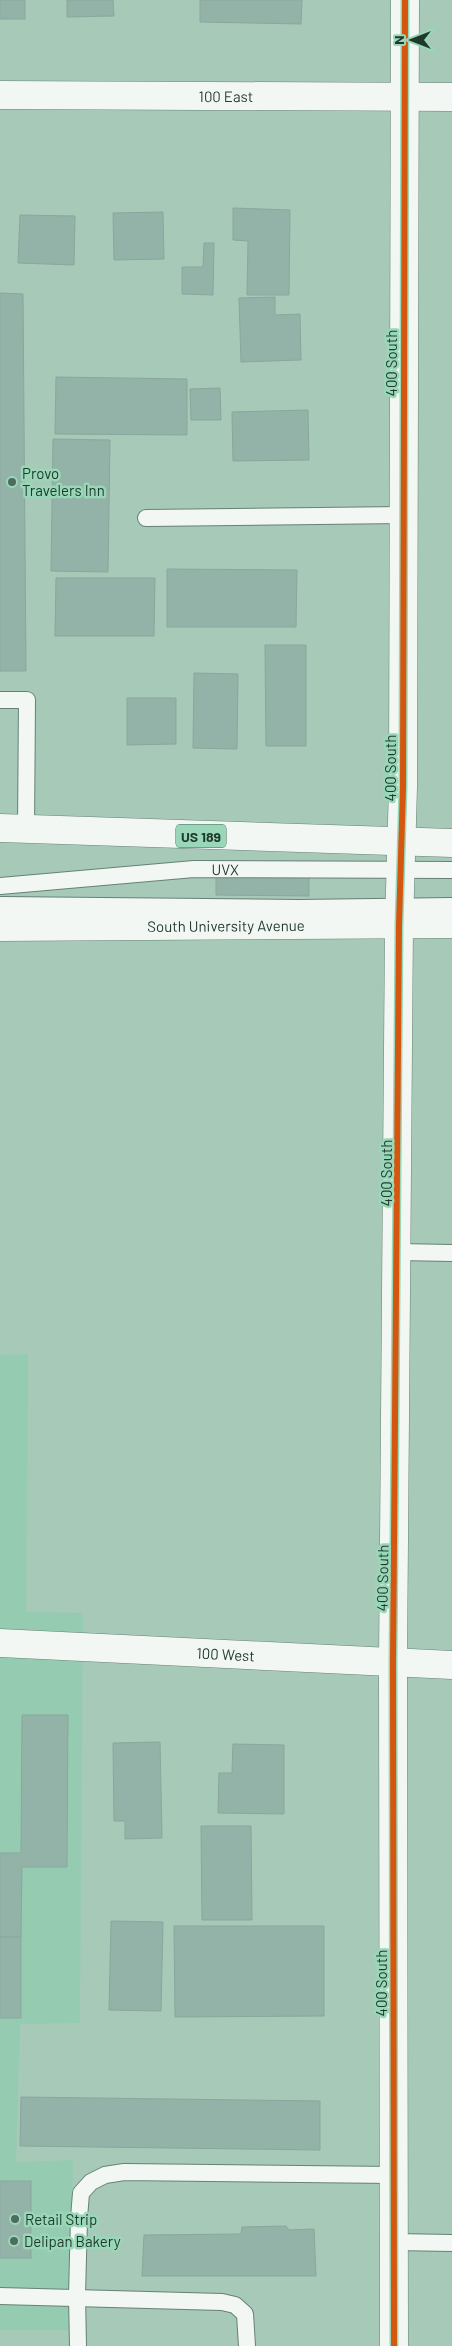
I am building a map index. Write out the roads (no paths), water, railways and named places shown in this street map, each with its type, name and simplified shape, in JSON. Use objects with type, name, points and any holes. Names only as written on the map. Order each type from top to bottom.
[{"type":"main road","name":"400 South","points":[[394,2346],[393,1663],[401,842],[405,0]]},
{"type":"main road","name":"100 East","points":[[0,95],[452,97]]},
{"type":"main road","name":"US 189","points":[[13,828],[452,843]]},
{"type":"main road","name":"South University Avenue","points":[[0,927],[400,916],[452,924]]},
{"type":"main road","name":"100 West","points":[[0,1642],[452,1665]]},
{"type":"lane","points":[[146,518],[403,515]]},
{"type":"lane","points":[[0,700],[27,700],[13,828]]},
{"type":"lane","name":"UVX","points":[[0,886],[194,869],[452,870]]},
{"type":"lane","points":[[0,905],[400,916],[452,906]]},
{"type":"lane","points":[[398,1252],[452,1253]]},
{"type":"lane","points":[[78,2346],[79,2218],[81,2193],[91,2182],[105,2175],[124,2172],[394,2175]]},
{"type":"lane","points":[[394,2242],[452,2243]]},
{"type":"lane","points":[[0,2296],[77,2296],[222,2302],[235,2305],[245,2314],[247,2346]]},
{"type":"place","name":"Provo Travelers Inn","points":[[12,482]]},
{"type":"place","name":"Retail Strip","points":[[15,2219]]},
{"type":"place","name":"Delipan Bakery","points":[[14,2241]]}]
